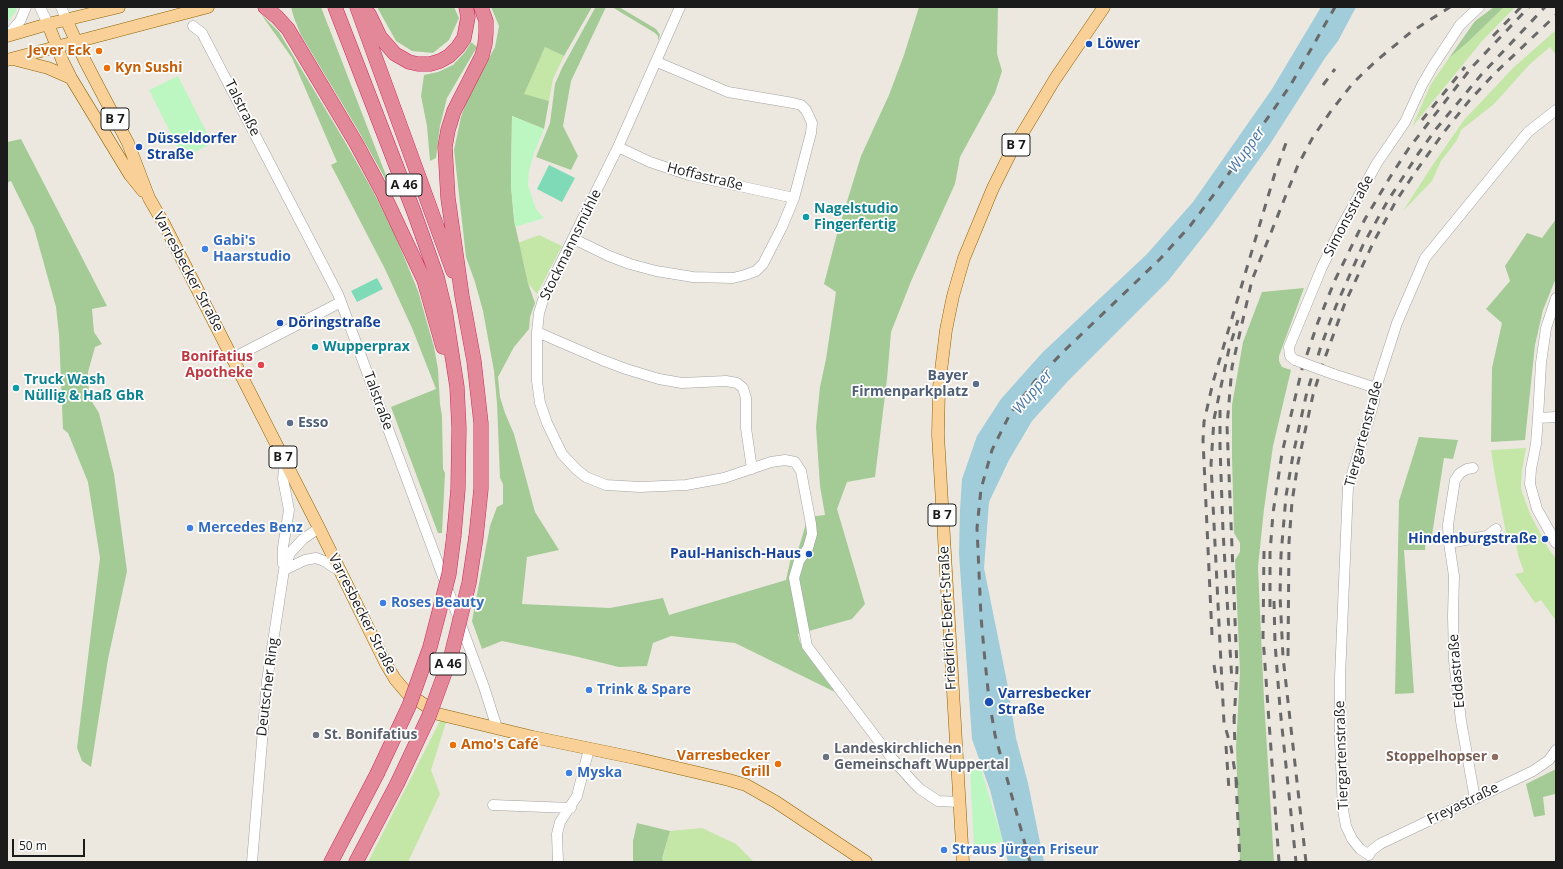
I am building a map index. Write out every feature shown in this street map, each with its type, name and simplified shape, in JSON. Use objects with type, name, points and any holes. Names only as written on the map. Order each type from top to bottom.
[{"type":"highway","points":[[265,7],[277,16],[288,29],[356,143],[380,186],[424,280],[443,345],[451,391],[453,434],[459,458]]},
{"type":"highway","points":[[280,7],[288,29]]},
{"type":"highway","name":"A 46","points":[[331,862],[377,774],[409,706],[430,647],[449,574],[454,535],[459,458],[457,387],[445,310],[437,277],[414,212],[335,7]]},
{"type":"highway","name":"A 46","points":[[356,862],[397,784],[429,716],[451,656],[469,582],[481,488],[481,423],[474,361],[462,296],[357,7]]},
{"type":"highway","points":[[367,7],[380,38],[395,54],[409,62],[430,64],[449,56],[464,38],[468,17],[466,7]]},
{"type":"highway","points":[[462,296],[448,198],[445,147],[448,130],[454,111],[482,56],[485,44],[486,21],[481,7]]},
{"type":"main road","points":[[7,36],[66,20],[98,9],[119,7]]},
{"type":"main road","points":[[9,60],[208,7]]},
{"type":"main road","name":"Friedrich-Ebert-Straße","points":[[963,862],[938,435],[939,387],[946,330],[953,296],[964,258],[993,188],[1010,154],[1047,93],[1082,38],[1104,7]]},
{"type":"main road","name":"B 7","points":[[66,20],[76,43]]},
{"type":"main road","name":"B 7","points":[[48,24],[57,47]]},
{"type":"main road","name":"Varresbecker Straße","points":[[76,43],[128,143],[148,198]]},
{"type":"main road","name":"Varresbecker Straße","points":[[57,47],[71,78],[130,175],[148,198],[164,224],[319,528],[386,664],[395,680],[407,693],[438,714],[533,737],[729,780],[746,786],[776,802],[866,862]]},
{"type":"main road","points":[[9,60],[48,68],[71,78]]},
{"type":"street","points":[[7,36],[20,21],[26,7]]},
{"type":"street","points":[[40,7],[48,24]]},
{"type":"street","points":[[61,7],[66,20]]},
{"type":"street","name":"Stockmannsmühle","points":[[680,7],[657,62],[618,147],[574,239],[544,297],[539,313],[537,332],[537,381],[540,403],[546,424],[562,454],[576,469],[586,477],[606,485],[623,487],[663,487],[686,485],[724,478],[771,462],[785,460],[795,462],[801,471],[810,511],[812,534],[808,548],[799,561],[794,578],[807,646],[890,756],[917,786],[938,801],[959,802]]},
{"type":"street","name":"Simonsstraße","points":[[1375,391],[1370,386],[1294,360],[1289,353],[1289,347],[1322,267],[1342,226],[1377,163],[1405,122],[1422,85],[1433,66],[1460,25],[1479,7]]},
{"type":"street","name":"Talstraße","points":[[193,26],[202,33],[341,302],[484,686],[498,728]]},
{"type":"street","points":[[574,239],[630,264],[680,276],[712,278],[732,278],[745,276],[756,271],[763,264],[772,249],[794,198],[811,133],[812,123],[806,110],[801,105],[793,103],[728,92],[657,62]]},
{"type":"street","name":"Tiergartenstraße","points":[[1369,859],[1360,850],[1348,833],[1344,819],[1340,740],[1340,677],[1348,487],[1374,402],[1375,391],[1397,323],[1425,258],[1528,132],[1556,110]]},
{"type":"street","name":"Hoffastraße","points":[[618,147],[650,162],[689,175],[794,198]]},
{"type":"street","points":[[1556,298],[1546,328],[1542,356],[1538,418],[1530,484],[1537,509],[1556,543]]},
{"type":"street","points":[[233,358],[341,302]]},
{"type":"street","points":[[537,332],[608,362],[658,379],[682,383],[726,381],[737,383],[743,388],[746,398],[746,428],[752,469]]},
{"type":"street","points":[[1538,418],[1556,417]]},
{"type":"street","points":[[285,461],[283,479],[289,510],[283,547],[284,570],[305,560],[316,558],[324,561],[341,572]]},
{"type":"street","name":"Eddastraße","points":[[1473,468],[1460,473],[1455,480],[1448,525],[1448,543],[1454,576],[1453,616],[1456,675],[1461,721],[1474,799]]},
{"type":"street","name":"Deutscher Ring","points":[[252,862],[267,681],[284,570],[290,553],[303,539],[319,528]]},
{"type":"street","points":[[1448,543],[1488,536],[1496,529]]},
{"type":"street","points":[[558,862],[557,834],[560,822],[577,796],[589,749]]},
{"type":"street","name":"Freyastraße","points":[[1369,859],[1371,851],[1380,844],[1542,765],[1549,760],[1556,750]]},
{"type":"street","points":[[493,804],[570,808]]},
{"type":"green space","points":[[7,7],[17,7],[16,11],[7,23]]},
{"type":"green space","points":[[291,7],[321,7],[392,191],[358,130],[301,35]]},
{"type":"green space","points":[[377,7],[454,7],[459,18],[449,40],[433,53],[412,51],[396,41]]},
{"type":"green space","points":[[491,7],[592,7],[564,56],[545,47],[524,94],[549,101],[544,129],[512,116],[511,186],[514,220],[528,283],[535,303],[530,317],[529,329],[514,347],[498,377],[500,397],[514,434],[535,512],[559,550],[527,557],[522,604],[610,608],[663,598],[669,615],[786,580],[791,557],[799,547],[808,517],[825,515],[820,486],[816,427],[820,387],[826,359],[836,292],[824,284],[837,234],[861,156],[889,95],[904,55],[919,7],[998,7],[997,54],[1002,71],[995,93],[960,157],[955,184],[912,279],[891,332],[875,477],[847,482],[837,509],[865,604],[852,619],[798,634],[805,652],[835,692],[735,643],[671,636],[653,643],[647,666],[619,667],[502,641],[482,649],[472,621],[490,526],[497,507],[503,504],[503,484],[500,478],[497,403],[494,371],[483,311],[466,257],[454,150],[461,117],[467,100],[495,47],[499,26]]},
{"type":"green space","points":[[606,7],[571,81],[563,126],[578,156],[571,170],[536,157],[550,123],[555,84],[562,68],[595,8]]},
{"type":"green space","points":[[612,7],[619,7],[656,29],[660,35],[658,41],[658,36],[655,33]]},
{"type":"green space","points":[[1494,7],[1504,7],[1449,58],[1475,21]]},
{"type":"green space","points":[[1504,7],[1515,7],[1482,41],[1412,127],[1431,84],[1449,58]]},
{"type":"green space","points":[[261,14],[279,32],[344,140],[374,193],[395,235],[418,291],[434,347],[438,369],[442,416],[443,469],[445,473],[442,533],[438,533],[391,407],[436,389],[412,328],[385,269],[331,165],[337,162],[292,58]]},
{"type":"green space","points":[[1556,30],[1556,55],[1550,47],[1530,64],[1494,104],[1461,130],[1457,140],[1441,161],[1432,181],[1403,211],[1464,120],[1514,67]]},
{"type":"green space","points":[[471,42],[477,47],[447,98],[440,126],[436,158],[430,161],[427,126],[421,96],[424,75],[438,72],[453,65],[465,52]]},
{"type":"green space","points":[[545,47],[564,56],[553,79],[549,101],[523,94]]},
{"type":"green space","points":[[178,76],[212,143],[183,158],[149,90]]},
{"type":"green space","points":[[512,116],[544,129],[534,153],[529,171],[528,185],[536,209],[544,218],[515,227],[511,186]]},
{"type":"green space","points":[[21,139],[107,306],[92,309],[94,332],[102,344],[95,347],[88,372],[89,397],[99,413],[114,474],[127,571],[108,659],[91,767],[82,761],[77,748],[100,558],[88,482],[68,433],[63,429],[59,334],[56,307],[34,228],[11,181],[7,183],[7,142]]},
{"type":"green space","points":[[549,165],[575,178],[562,202],[537,189]]},
{"type":"green space","points":[[1556,219],[1556,278],[1543,310],[1535,345],[1525,440],[1491,442],[1492,368],[1502,323],[1486,309],[1510,281],[1505,266],[1527,233],[1542,238]]},
{"type":"green space","points":[[539,235],[562,246],[537,294],[528,283],[518,243]]},
{"type":"green space","points":[[377,278],[383,289],[357,302],[351,291]]},
{"type":"green space","points":[[1304,288],[1279,356],[1279,361],[1282,367],[1291,370],[1273,446],[1258,567],[1264,700],[1274,862],[1240,862],[1236,747],[1240,672],[1235,560],[1240,552],[1240,543],[1234,533],[1232,405],[1243,342],[1262,292]]},
{"type":"green space","points":[[1419,437],[1458,440],[1453,459],[1444,458],[1432,535],[1426,536],[1425,550],[1404,550],[1414,693],[1395,694],[1399,501]]},
{"type":"green space","points":[[1526,448],[1522,470],[1521,489],[1530,514],[1548,548],[1556,559],[1556,621],[1541,600],[1535,603],[1515,574],[1524,572],[1518,555],[1515,536],[1507,538],[1495,476],[1491,450]]},
{"type":"green space","points":[[440,721],[446,722],[431,770],[440,794],[408,862],[368,862]]},
{"type":"green space","points":[[981,769],[1003,842],[974,846],[970,770]]},
{"type":"green space","points":[[1556,769],[1556,796],[1555,794],[1543,797],[1545,815],[1534,817],[1526,784]]},
{"type":"green space","points":[[637,823],[670,831],[662,859],[664,862],[633,862],[633,841]]},
{"type":"green space","points":[[702,828],[736,844],[754,862],[664,862],[662,860],[670,831]]},
{"type":"water","name":"Wupper","points":[[1321,7],[1356,7],[1338,41],[1325,58],[1270,144],[1213,224],[1168,281],[1068,381],[1032,421],[1009,460],[989,502],[984,568],[1007,682],[1016,738],[1028,783],[1044,862],[1008,862],[990,790],[972,739],[959,554],[962,479],[977,436],[1001,399],[1042,353],[1147,254],[1193,202],[1272,89]]},
{"type":"railway","points":[[1030,862],[995,735],[985,661],[981,617],[977,528],[981,489],[992,450],[1010,414],[1035,381],[1064,351],[1160,259],[1190,226],[1218,189],[1290,86],[1335,7]]},
{"type":"railway","points":[[1234,722],[1237,669],[1227,426],[1232,367],[1252,280],[1298,165],[1313,137],[1331,111],[1353,83],[1376,61],[1411,32],[1450,7]]},
{"type":"railway","points":[[1493,36],[1521,7]]},
{"type":"railway","points":[[1270,607],[1270,553],[1273,513],[1282,453],[1302,369],[1318,322],[1335,280],[1365,219],[1409,148],[1472,67],[1529,7]]},
{"type":"railway","points":[[1306,862],[1283,657],[1280,595],[1281,555],[1286,496],[1306,396],[1321,346],[1336,306],[1363,245],[1387,202],[1436,129],[1481,75],[1545,7]]},
{"type":"railway","points":[[1288,656],[1289,542],[1292,502],[1298,463],[1313,395],[1345,303],[1374,241],[1396,201],[1444,132],[1469,101],[1494,74],[1556,15]]},
{"type":"railway","points":[[1422,120],[1465,67]]},
{"type":"railway","points":[[1323,85],[1335,69]]},
{"type":"railway","points":[[1212,635],[1203,440],[1204,422],[1213,382],[1275,173],[1286,143]]},
{"type":"railway","points":[[1237,785],[1231,747],[1224,723],[1211,464],[1214,419],[1229,349],[1238,320]]},
{"type":"railway","points":[[1220,410],[1223,531],[1232,682]]},
{"type":"railway","points":[[1264,551],[1263,637],[1279,862]]},
{"type":"railway","points":[[1274,601],[1275,643],[1280,708],[1296,862]]},
{"type":"railway","points":[[1214,665],[1218,692]]},
{"type":"railway","points":[[1234,716],[1235,748]]},
{"type":"railway","points":[[1226,746],[1229,790]]},
{"type":"railway","points":[[1236,780],[1240,862]]},
{"type":"place","name":"Löwer","points":[[1089,44]]},
{"type":"place","name":"Jever Eck","points":[[99,51]]},
{"type":"place","name":"Kyn Sushi","points":[[107,68]]},
{"type":"place","name":"Düsseldorfer Straße","points":[[139,147]]},
{"type":"place","name":"Nagelstudio Fingerfertig","points":[[806,217]]},
{"type":"place","name":"Gabi's Haarstudio","points":[[205,249]]},
{"type":"place","name":"Döringstraße","points":[[280,323]]},
{"type":"place","name":"Wupperprax","points":[[315,347]]},
{"type":"place","name":"Bonifatius Apotheke","points":[[261,365]]},
{"type":"place","name":"Bayer Firmenparkplatz","points":[[976,384]]},
{"type":"place","name":"Truck Wash Nüllig & Haß GbR","points":[[16,388]]},
{"type":"place","name":"Esso","points":[[290,423]]},
{"type":"place","name":"Mercedes Benz","points":[[190,528]]},
{"type":"place","name":"Hindenburgstraße","points":[[1545,539]]},
{"type":"place","name":"Paul-Hanisch-Haus","points":[[809,554]]},
{"type":"place","name":"Roses Beauty","points":[[383,603]]},
{"type":"place","name":"Trink & Spare","points":[[589,690]]},
{"type":"place","name":"Varresbecker Straße","points":[[989,702]]},
{"type":"place","name":"St. Bonifatius","points":[[316,735]]},
{"type":"place","name":"Amo's Café","points":[[453,745]]},
{"type":"place","name":"Landeskirchlichen Gemeinschaft Wuppertal","points":[[826,757]]},
{"type":"place","name":"Stoppelhopser","points":[[1495,757]]},
{"type":"place","name":"Varresbecker Grill","points":[[778,764]]},
{"type":"place","name":"Myska","points":[[569,773]]},
{"type":"place","name":"Straus Jürgen Friseur","points":[[944,850]]}]
